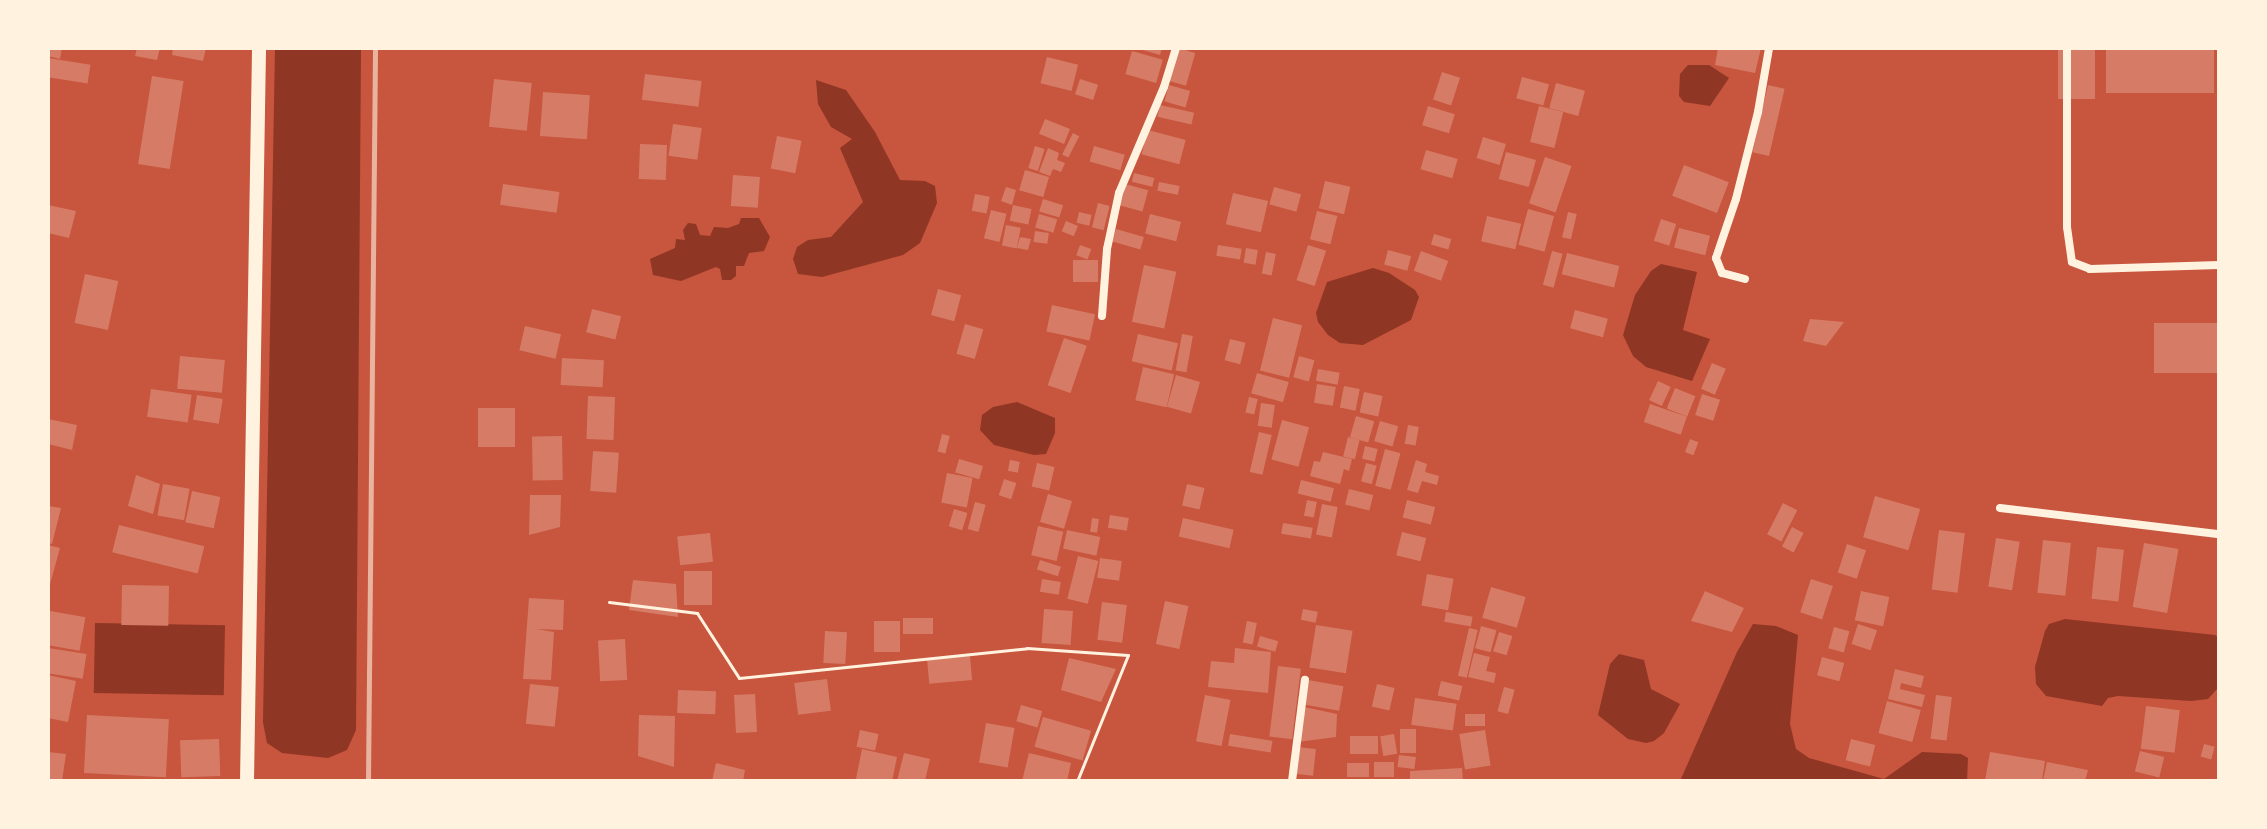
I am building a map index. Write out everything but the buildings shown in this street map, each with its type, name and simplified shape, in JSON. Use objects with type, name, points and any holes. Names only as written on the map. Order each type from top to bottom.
[{"type":"street","points":[[247,781],[259,48]]},
{"type":"street","points":[[1102,316],[1107,249],[1119,193],[1164,87],[1176,48]]},
{"type":"street","points":[[1745,279],[1722,273],[1716,258],[1740,184],[1769,48]]},
{"type":"street","points":[[2067,48],[2067,227],[2072,262],[2090,269],[2219,265]]},
{"type":"street","points":[[2000,508],[2219,534]]},
{"type":"street","points":[[1292,781],[1305,680]]},
{"type":"path","points":[[609,602],[697,613],[739,678],[1027,648],[1128,655],[1077,781]]},
{"type":"shaded area","points":[[275,48],[361,48],[356,730],[347,750],[328,758],[282,753],[267,743],[263,722]]},
{"type":"shaded area","points":[[1688,65],[1709,65],[1729,78],[1710,106],[1684,102],[1679,96],[1680,74]]},
{"type":"shaded area","points":[[816,80],[846,90],[875,132],[900,180],[925,181],[935,186],[937,203],[920,243],[903,255],[822,277],[798,274],[793,259],[797,247],[808,240],[831,237],[863,202],[840,148],[852,139],[831,127],[818,104]]},
{"type":"shaded area","points":[[741,218],[759,218],[770,237],[764,251],[749,253],[744,266],[736,266],[736,276],[731,280],[722,280],[720,269],[716,267],[681,281],[653,275],[650,259],[675,248],[676,239],[685,240],[683,230],[688,223],[696,224],[700,235],[710,236],[714,227],[728,228],[739,224]]},
{"type":"shaded area","points":[[1661,264],[1697,272],[1683,330],[1710,339],[1692,381],[1646,367],[1633,356],[1623,335],[1635,295],[1651,271]]},
{"type":"shaded area","points":[[1373,268],[1389,273],[1415,290],[1419,297],[1411,320],[1363,345],[1340,343],[1328,335],[1318,322],[1316,313],[1327,282]]},
{"type":"shaded area","points":[[1017,402],[1055,418],[1055,433],[1046,454],[1034,455],[994,445],[980,430],[982,415],[993,407]]},
{"type":"shaded area","points":[[2065,619],[2215,635],[2219,638],[2217,689],[2208,699],[2191,701],[2118,696],[2108,698],[2102,706],[2046,696],[2036,684],[2035,667],[2049,624]]},
{"type":"shaded area","points":[[95,623],[225,625],[224,695],[94,693]]},
{"type":"shaded area","points":[[1753,624],[1776,626],[1798,635],[1790,724],[1796,749],[1809,758],[1884,779],[1922,752],[1961,754],[1968,758],[1967,781],[1680,781],[1737,652]]},
{"type":"shaded area","points":[[1619,654],[1644,660],[1651,689],[1680,704],[1664,733],[1654,741],[1646,743],[1628,739],[1598,715],[1610,664]]},
{"type":"railway","points":[[368,781],[375,48]]}]
